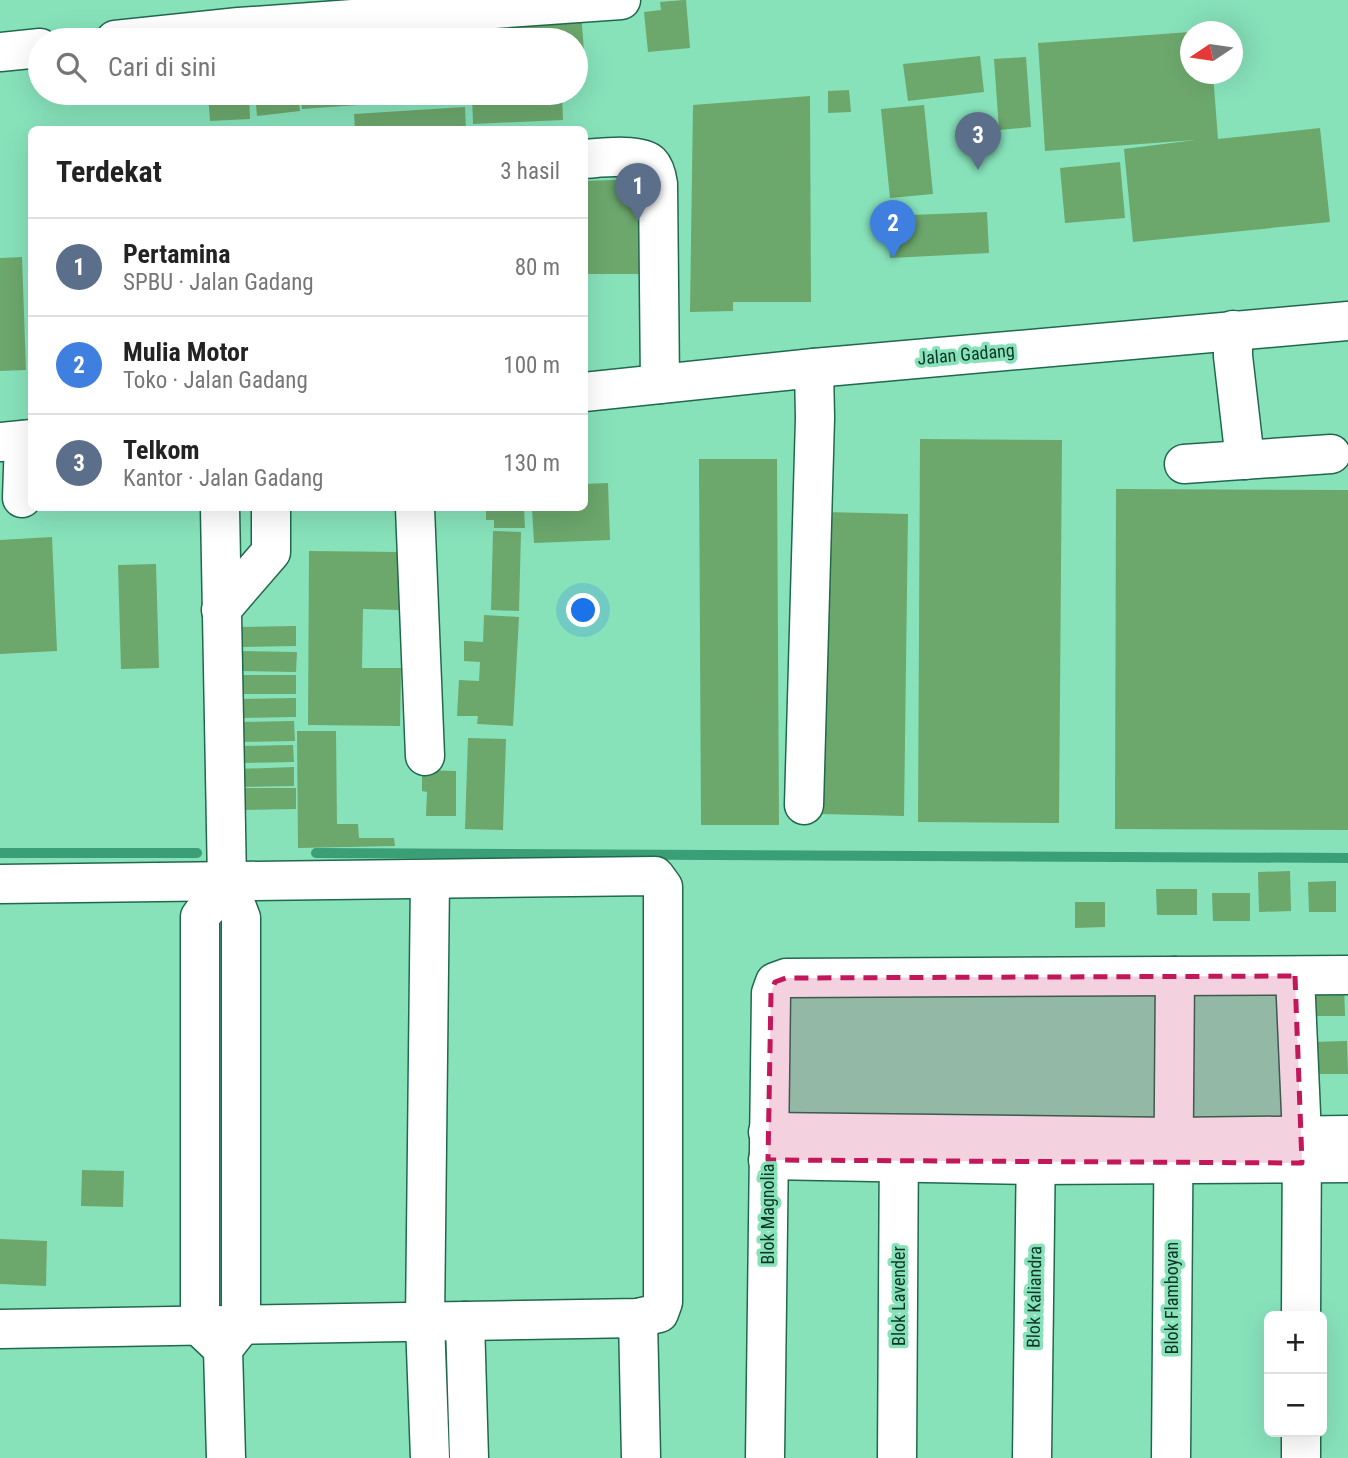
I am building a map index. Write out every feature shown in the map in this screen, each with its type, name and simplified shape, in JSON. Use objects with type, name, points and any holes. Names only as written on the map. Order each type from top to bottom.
[{"type":"main road","points":[[229,28],[621,0]]},
{"type":"main road","points":[[0,52],[28,49]]},
{"type":"main road","points":[[588,159],[637,158],[650,162],[655,170],[658,184],[660,384]]},
{"type":"main road","name":"Jalan Gadang","points":[[588,393],[814,368],[1348,321]]},
{"type":"main road","points":[[1233,330],[1233,356],[1245,460]]},
{"type":"main road","points":[[804,805],[815,418],[814,368]]},
{"type":"main road","points":[[19,440],[22,498]]},
{"type":"main road","points":[[1184,464],[1331,454]]},
{"type":"main road","points":[[220,511],[227,881],[241,918],[240,1088],[222,1334]]},
{"type":"main road","points":[[221,610],[271,552],[271,511]]},
{"type":"main road","points":[[415,511],[425,756]]},
{"type":"main road","points":[[0,884],[642,875],[655,876],[663,887],[663,1302],[659,1313],[638,1318],[425,1322],[222,1334],[0,1329]]},
{"type":"main road","points":[[430,880],[425,1322],[430,1458]]},
{"type":"main road","points":[[226,1458],[222,1334],[202,1089],[200,917],[227,881]]},
{"type":"main road","points":[[1175,976],[1348,975]]},
{"type":"main road","name":"Blok Magnolia","points":[[765,1458],[771,993],[775,982],[786,978],[1175,976]]},
{"type":"main road","name":"Blok Flamboyan","points":[[1171,1458],[1175,976]]},
{"type":"main road","points":[[1294,976],[1302,1150],[1301,1311]]},
{"type":"main road","points":[[202,1089],[240,1088]]},
{"type":"main road","points":[[1302,1150],[1348,1135]]},
{"type":"main road","points":[[768,1146],[1302,1150],[1348,1163]]},
{"type":"main road","name":"Blok Lavender","points":[[897,1458],[899,1149]]},
{"type":"main road","name":"Blok Kaliandra","points":[[1032,1458],[1036,1150]]},
{"type":"main road","points":[[638,1318],[641,1458]]},
{"type":"main road","points":[[465,1321],[469,1458]]},
{"type":"main road","points":[[1301,1437],[1301,1458]]},
{"type":"highlighted area","points":[[1295,976],[1302,1163],[768,1160],[771,993],[775,982],[786,978]]},
{"type":"building","points":[[686,0],[690,48],[648,52],[644,12],[661,10],[660,2]]},
{"type":"building","points":[[581,12],[582,28],[470,28],[470,25]]},
{"type":"building","points":[[1180,33],[1180,84],[1214,84],[1218,139],[1320,128],[1330,222],[1133,242],[1124,149],[1195,140],[1045,151],[1038,43]]},
{"type":"building","points":[[980,56],[984,92],[908,101],[903,64]]},
{"type":"building","points":[[1026,57],[1031,127],[999,130],[994,59]]},
{"type":"building","points":[[849,90],[851,112],[828,113],[828,91]]},
{"type":"building","points":[[810,96],[811,302],[733,302],[733,311],[690,312],[693,105]]},
{"type":"building","points":[[209,105],[249,105],[250,119],[210,121]]},
{"type":"building","points":[[256,105],[299,105],[300,111],[257,116]]},
{"type":"building","points":[[302,105],[358,105],[302,109]]},
{"type":"building","points":[[472,105],[562,105],[563,120],[473,124]]},
{"type":"building","points":[[924,105],[933,194],[890,198],[881,109]]},
{"type":"building","points":[[465,107],[466,126],[355,126],[354,114]]},
{"type":"building","points":[[1120,162],[1125,218],[1065,223],[1060,168]]},
{"type":"building","points":[[646,179],[648,274],[588,274],[588,181]]},
{"type":"building","points":[[987,212],[989,253],[890,258],[887,216]]},
{"type":"building","points":[[22,257],[26,370],[0,371],[0,258]]},
{"type":"building","points":[[920,439],[1062,440],[1059,823],[918,822]]},
{"type":"building","points":[[699,459],[777,459],[779,825],[701,825]]},
{"type":"building","points":[[608,483],[610,540],[534,543],[532,511],[588,511],[588,484]]},
{"type":"building","points":[[1116,489],[1348,490],[1348,830],[1115,829]]},
{"type":"building","points":[[486,511],[524,511],[525,528],[494,528],[494,520],[486,520]]},
{"type":"building","points":[[825,512],[908,514],[904,816],[821,814]]},
{"type":"building","points":[[493,531],[521,532],[519,611],[491,610]]},
{"type":"building","points":[[52,537],[57,651],[0,654],[0,540]]},
{"type":"building","points":[[309,551],[400,552],[400,610],[363,609],[362,668],[401,668],[400,726],[308,725]]},
{"type":"building","points":[[156,564],[159,668],[121,669],[118,565]]},
{"type":"building","points":[[484,615],[519,617],[513,726],[477,724],[478,716],[457,716],[459,680],[479,681],[480,662],[464,661],[464,641],[483,642]]},
{"type":"building","points":[[296,626],[296,646],[240,647],[239,627]]},
{"type":"building","points":[[239,651],[297,652],[296,672],[239,671]]},
{"type":"building","points":[[237,675],[296,675],[296,694],[237,694]]},
{"type":"building","points":[[296,698],[296,717],[236,718],[236,699]]},
{"type":"building","points":[[294,721],[295,741],[235,742],[235,722]]},
{"type":"building","points":[[297,731],[336,731],[337,824],[358,824],[359,838],[394,838],[395,846],[298,848]]},
{"type":"building","points":[[468,738],[506,739],[503,830],[465,829]]},
{"type":"building","points":[[293,745],[294,762],[235,763],[235,746]]},
{"type":"building","points":[[294,767],[294,786],[237,787],[236,769]]},
{"type":"building","points":[[422,770],[456,771],[456,816],[426,816],[427,792],[422,791]]},
{"type":"building","points":[[236,788],[296,788],[296,809],[236,810]]},
{"type":"building","points":[[1290,871],[1291,911],[1259,912],[1258,872]]},
{"type":"building","points":[[1336,881],[1336,912],[1309,912],[1308,882]]},
{"type":"building","points":[[1156,889],[1197,889],[1197,915],[1157,915]]},
{"type":"building","points":[[1212,893],[1250,893],[1250,921],[1213,921]]},
{"type":"building","points":[[1075,902],[1105,902],[1105,927],[1075,928]]},
{"type":"building","points":[[1344,984],[1345,1016],[1311,1016],[1311,985]]},
{"type":"building","points":[[1347,1041],[1348,1074],[1312,1074],[1311,1042]]},
{"type":"building","points":[[82,1170],[124,1171],[123,1207],[81,1206]]},
{"type":"building","points":[[0,1239],[47,1241],[46,1286],[0,1284]]},
{"type":"waterway","points":[[0,853],[197,853]]},
{"type":"waterway","points":[[316,853],[1348,858]]},
{"type":"place","name":"Telkom","points":[[978,170]]},
{"type":"place","name":"Pertamina","points":[[638,221]]},
{"type":"place","name":"Mulia Motor","points":[[893,258]]}]
